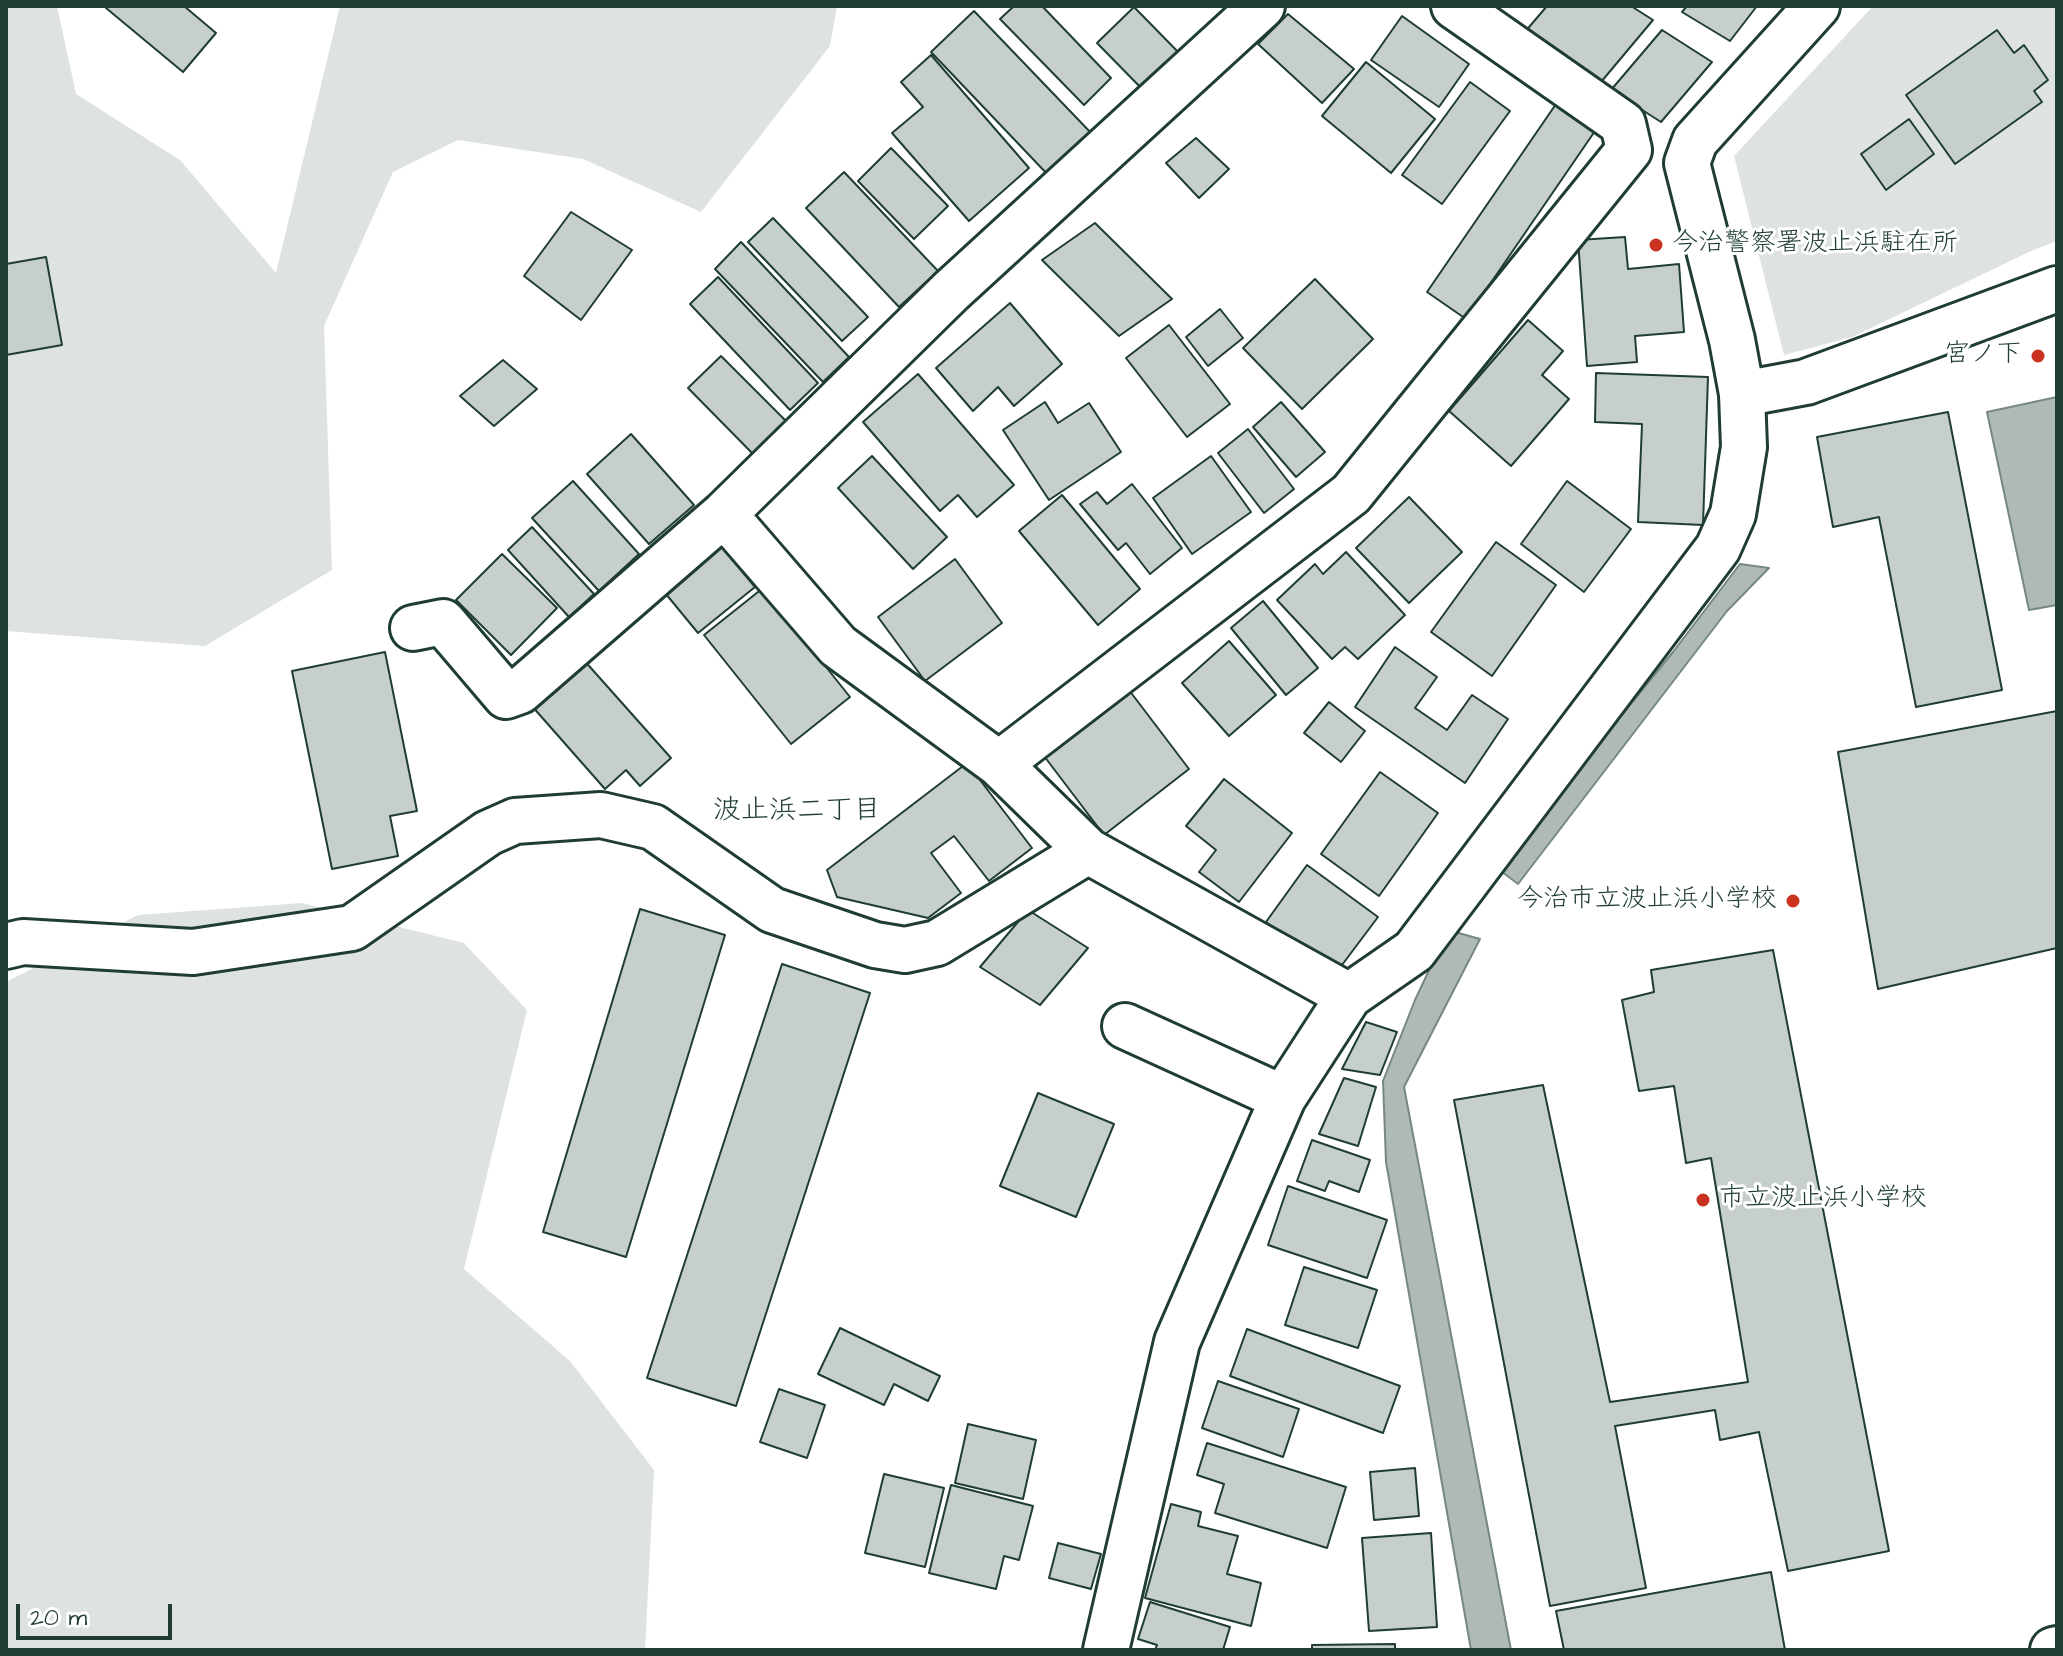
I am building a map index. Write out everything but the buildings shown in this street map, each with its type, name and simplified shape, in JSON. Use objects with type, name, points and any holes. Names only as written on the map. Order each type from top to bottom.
[{"type":"street","points":[[413,628],[443,622],[506,696],[520,691],[724,514],[951,291],[1262,6]]},
{"type":"street","points":[[1454,6],[1623,124],[1629,150]]},
{"type":"street","points":[[1106,1650],[1177,1342],[1283,1098],[1349,996],[1414,951],[1718,548],[1733,514],[1744,447],[1742,394],[1732,340],[1687,163],[1695,141],[1817,6]]},
{"type":"street","points":[[999,764],[1351,494],[1629,150]]},
{"type":"street","points":[[1629,150],[1687,163]]},
{"type":"street","points":[[1742,394],[1806,382],[2057,289]]},
{"type":"street","points":[[724,514],[838,646],[999,764],[1088,851],[1349,996]]},
{"type":"street","points":[[6,946],[23,942],[193,952],[352,928],[501,827],[515,821],[601,815],[653,827],[772,910],[875,945],[905,950],[937,943],[1088,851]]},
{"type":"street","points":[[1125,1026],[1283,1098]]},
{"type":"shaded area","points":[[6,6],[57,6],[76,94],[180,160],[276,273],[340,6],[837,6],[830,46],[701,212],[583,159],[458,140],[393,172],[324,326],[332,570],[205,646],[6,631]]},
{"type":"shaded area","points":[[1873,6],[2057,6],[2057,241],[1852,337],[1784,355],[1734,156]]},
{"type":"shaded area","points":[[2057,397],[2057,605],[2029,610],[1987,412]]},
{"type":"shaded area","points":[[1740,564],[1769,568],[1727,611],[1518,884],[1497,868],[1673,652]]},
{"type":"shaded area","points":[[302,903],[464,943],[527,1010],[464,1269],[570,1361],[654,1470],[645,1650],[6,1650],[6,982],[138,915]]},
{"type":"shaded area","points":[[1448,930],[1480,939],[1404,1087],[1511,1650],[1471,1650],[1386,1162],[1383,1081],[1415,1000]]},
{"type":"place","name":"今治警察署波止浜駐在所","points":[[1656,245]]},
{"type":"place","name":"宮ノ下","points":[[2038,356]]},
{"type":"place","name":"今治市立波止浜小学校","points":[[1793,901]]},
{"type":"place","name":"市立波止浜小学校","points":[[1703,1200]]},
{"type":"district","name":"波止浜二丁目","points":[[797,812]]}]
